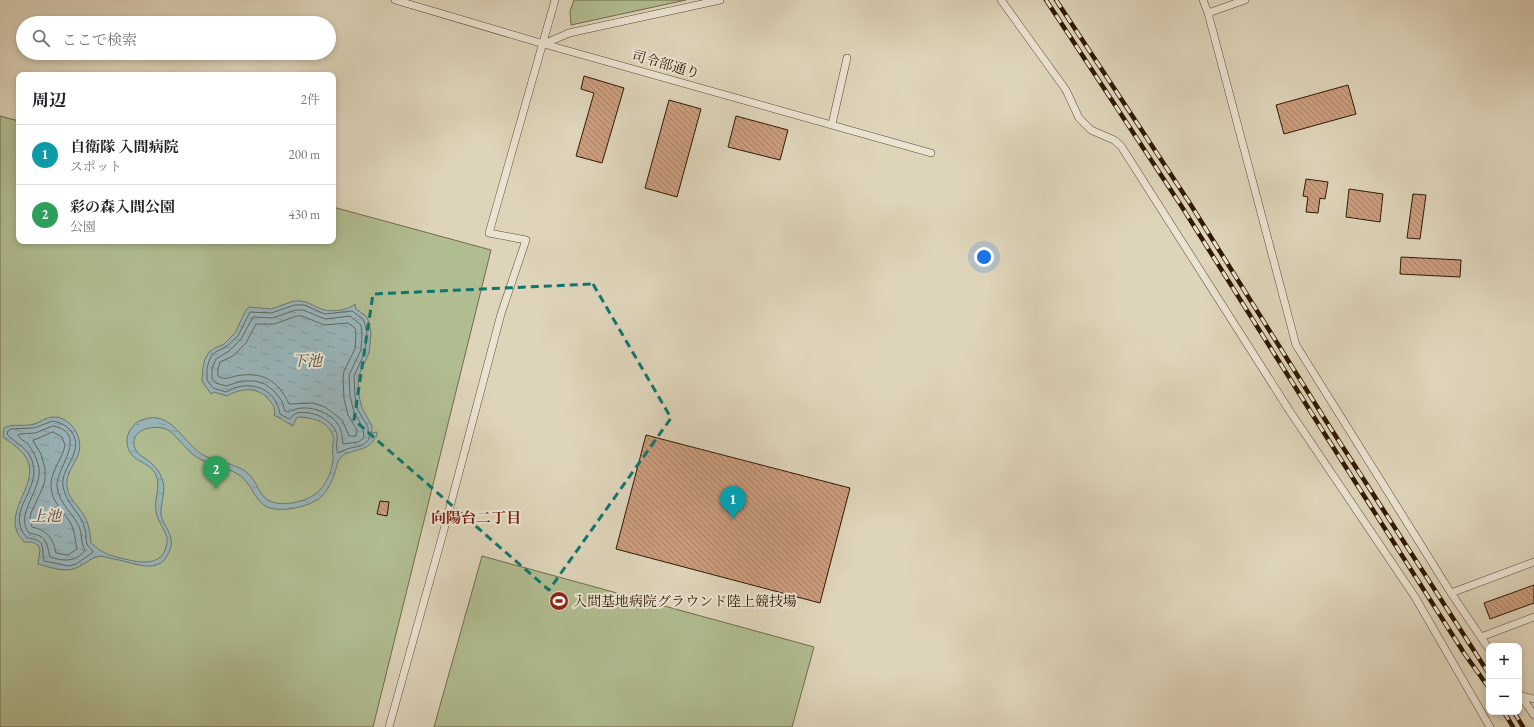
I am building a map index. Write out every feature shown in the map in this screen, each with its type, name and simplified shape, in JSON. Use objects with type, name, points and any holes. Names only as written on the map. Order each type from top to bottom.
[{"type":"lane","name":"司令部通り","points":[[395,0],[544,44],[931,153]]},
{"type":"lane","points":[[389,727],[501,314],[526,240],[489,233],[544,44],[555,0]]},
{"type":"lane","points":[[544,44],[569,33],[720,0]]},
{"type":"lane","points":[[1001,0],[1066,90],[1079,118],[1090,130],[1114,140],[1121,146],[1289,410],[1415,597],[1490,727]]},
{"type":"lane","points":[[1203,0],[1208,13],[1296,345],[1451,593],[1486,645]]},
{"type":"lane","points":[[1208,13],[1245,0]]},
{"type":"lane","points":[[832,124],[847,58]]},
{"type":"lane","points":[[1451,593],[1534,562]]},
{"type":"lane","points":[[1480,637],[1534,617]]},
{"type":"lane","points":[[1522,695],[1534,699]]},
{"type":"lane","points":[[1522,697],[1534,714]]},
{"type":"highlighted area","points":[[593,284],[671,418],[549,590],[354,420],[373,294]]},
{"type":"green space","points":[[574,0],[686,0],[571,25],[570,11]]},
{"type":"green space","points":[[0,116],[16,120],[16,244],[336,244],[336,208],[491,250],[373,727],[0,727]]},
{"type":"green space","name":"入間基地病院グラウンド陸上競技場","points":[[482,556],[814,647],[792,727],[434,727]]},
{"type":"water","points":[[294,301],[306,302],[328,311],[345,309],[355,304],[356,309],[366,316],[369,322],[371,334],[369,353],[358,377],[359,396],[362,408],[372,426],[372,433],[377,432],[377,436],[368,446],[346,453],[341,457],[338,461],[330,484],[322,496],[311,503],[296,508],[273,509],[267,507],[259,500],[247,482],[239,475],[200,459],[191,453],[173,434],[166,429],[156,427],[145,429],[140,431],[134,439],[134,445],[137,452],[157,469],[163,483],[164,492],[161,515],[171,542],[168,554],[164,560],[153,566],[146,566],[102,556],[91,559],[76,568],[67,570],[38,564],[40,550],[38,545],[32,542],[24,542],[17,532],[15,521],[30,470],[27,460],[20,450],[3,437],[4,428],[15,425],[30,425],[54,417],[65,420],[74,428],[80,446],[78,456],[68,477],[67,486],[69,494],[87,521],[91,543],[108,554],[129,560],[145,562],[156,560],[164,553],[167,541],[167,536],[156,511],[158,484],[156,475],[149,466],[131,454],[127,443],[131,429],[139,421],[152,418],[161,419],[169,423],[197,451],[205,456],[236,466],[245,471],[251,477],[264,497],[270,501],[285,504],[301,501],[315,494],[323,487],[331,471],[333,462],[332,446],[334,440],[329,429],[325,425],[310,418],[297,417],[293,426],[274,415],[275,409],[273,404],[261,393],[244,390],[227,396],[214,392],[211,394],[202,381],[203,367],[209,352],[224,344],[235,333],[246,310],[249,307],[271,309]]},
{"type":"building","points":[[584,76],[624,88],[602,163],[576,156],[594,93],[581,89]]},
{"type":"building","points":[[1348,85],[1356,114],[1284,134],[1276,105]]},
{"type":"building","points":[[669,100],[701,109],[677,197],[645,188]]},
{"type":"building","points":[[736,116],[788,130],[780,160],[728,147]]},
{"type":"building","points":[[1306,179],[1328,182],[1325,199],[1320,198],[1318,213],[1306,212],[1308,197],[1303,196]]},
{"type":"building","points":[[1349,189],[1383,194],[1380,222],[1346,217]]},
{"type":"building","points":[[1413,194],[1426,195],[1420,239],[1407,238]]},
{"type":"building","points":[[1401,257],[1461,260],[1460,277],[1400,274]]},
{"type":"building","points":[[646,435],[850,488],[820,603],[616,549]]},
{"type":"building","points":[[380,501],[389,502],[387,516],[377,514]]},
{"type":"building","points":[[1534,585],[1534,603],[1490,619],[1484,603]]},
{"type":"railway","points":[[1046,0],[1182,207],[1464,653],[1486,684]]},
{"type":"railway","points":[[1056,0],[1189,202],[1326,421],[1486,669]]},
{"type":"railway","points":[[1506,715],[1513,727]]},
{"type":"railway","points":[[1516,715],[1523,727]]},
{"type":"place","name":"彩の森入間公園","points":[[216,489]]},
{"type":"place","name":"自衛隊 入間病院","points":[[733,519]]},
{"type":"place","name":"入間基地病院グラウンド陸上競技場","points":[[559,601]]},
{"type":"district","name":"向陽台二丁目","points":[[476,517]]},
{"type":"water label","name":"下池","points":[[307,360]]},
{"type":"water label","name":"上池","points":[[46,515]]}]
